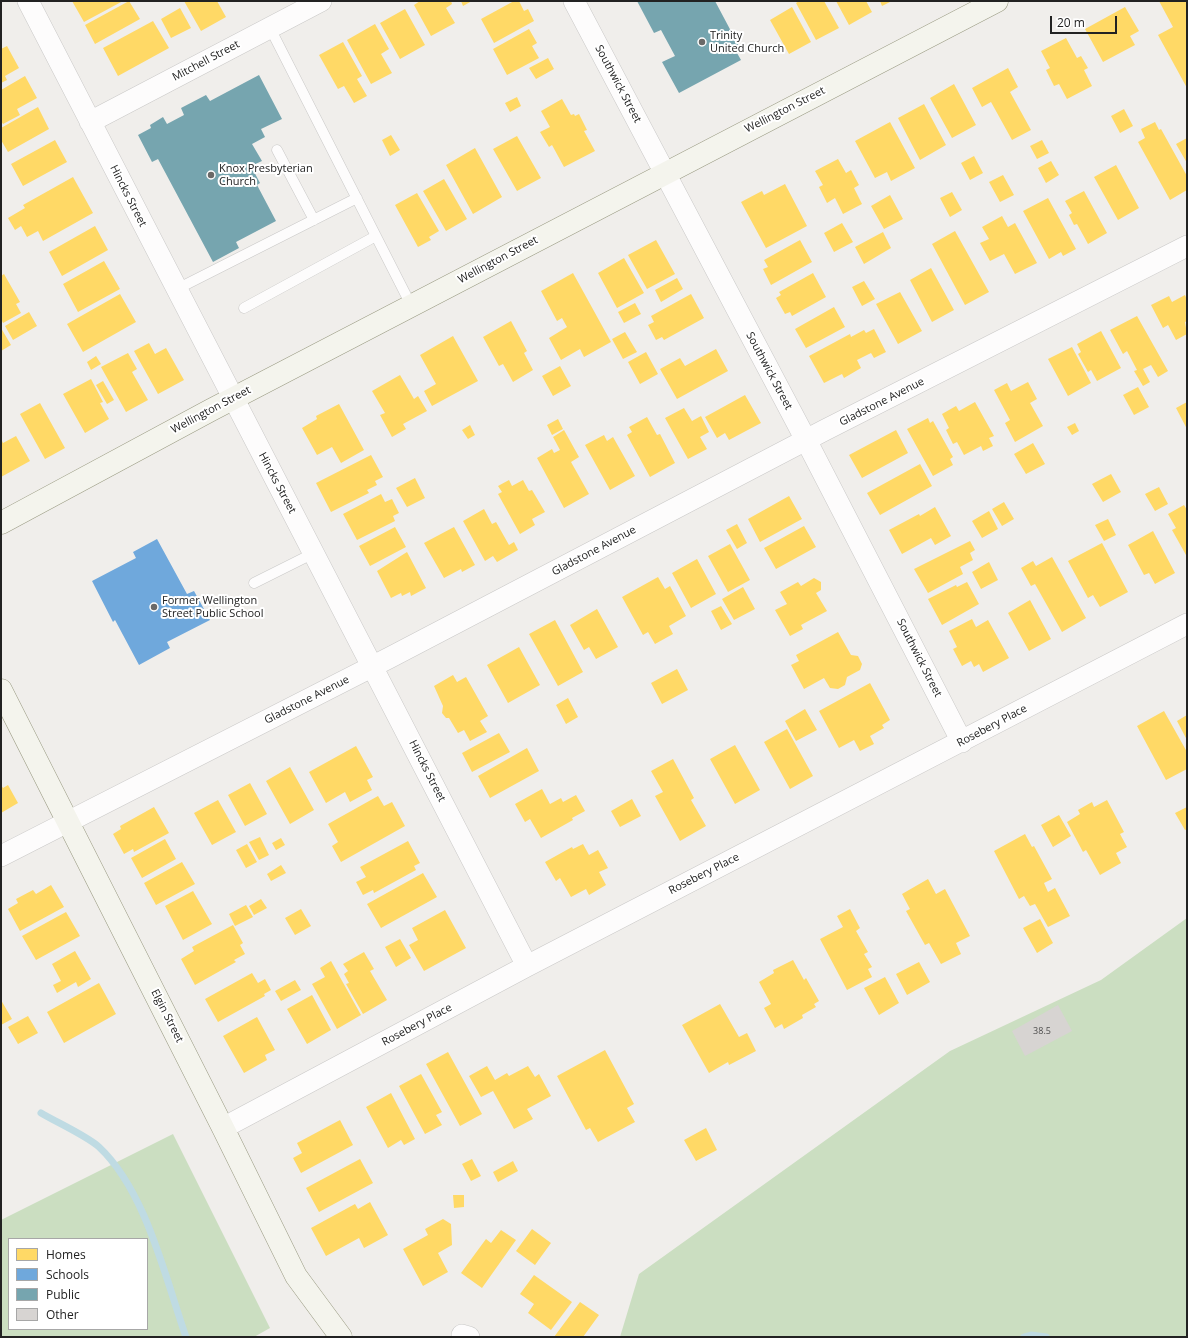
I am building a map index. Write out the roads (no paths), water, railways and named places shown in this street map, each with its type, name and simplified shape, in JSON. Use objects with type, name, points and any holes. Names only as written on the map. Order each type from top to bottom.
[{"type":"street","name":"Hincks Street","points":[[28,1],[527,966]]},
{"type":"street","name":"Mitchell Street","points":[[90,122],[321,1]]},
{"type":"street","name":"Southwick Street","points":[[574,1],[664,174],[806,440],[962,742]]},
{"type":"street","name":"Wellington Street","points":[[1,523],[411,305],[997,1]]},
{"type":"street","name":"Gladstone Avenue","points":[[1,856],[373,667],[806,440],[1187,246]]},
{"type":"street","name":"Rosebery Place","points":[[224,1128],[527,966],[962,742],[1187,624]]},
{"type":"street","name":"Elgin Street","points":[[1,690],[224,1128],[296,1276],[341,1337]]},
{"type":"lane","points":[[270,28],[411,305]]},
{"type":"lane","points":[[277,150],[314,220]]},
{"type":"lane","points":[[177,289],[357,198]]},
{"type":"lane","points":[[244,308],[376,236]]},
{"type":"lane","points":[[254,583],[314,553]]},
{"type":"waterway","points":[[41,1113],[94,1143],[115,1165],[142,1211],[162,1262],[186,1337]]},
{"type":"waterway","points":[[1024,1337],[1031,1335],[1046,1337]]},
{"type":"place","name":"Trinity United Church","points":[[702,42]]},
{"type":"place","name":"Knox Presbyterian Church","points":[[211,175]]},
{"type":"place","name":"Former Wellington Street Public School","points":[[154,607]]}]
